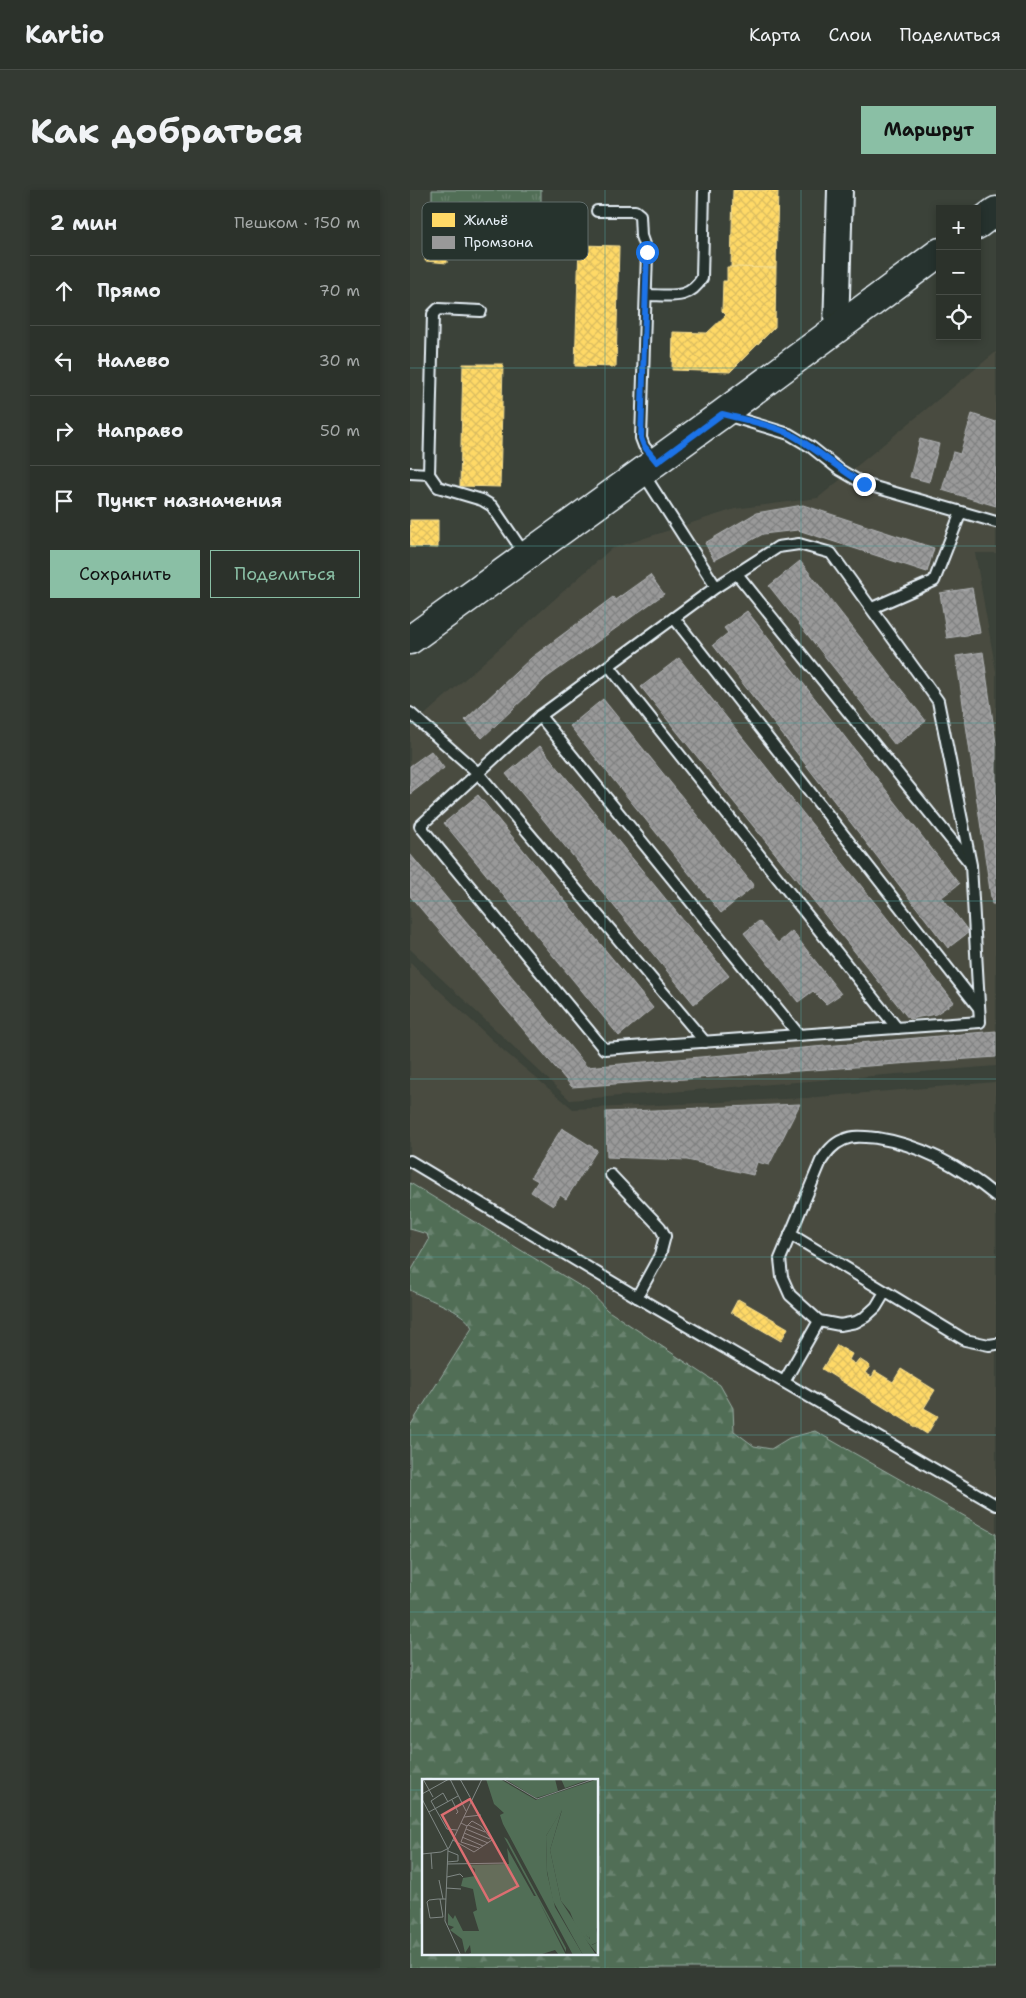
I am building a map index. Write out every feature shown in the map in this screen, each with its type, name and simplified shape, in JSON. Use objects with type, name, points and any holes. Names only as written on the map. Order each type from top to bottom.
[{"type":"main road","points":[[981,222],[996,211]]},
{"type":"main road","points":[[410,640],[650,467],[936,255]]},
{"type":"street","points":[[836,330],[840,190]]},
{"type":"lane","points":[[646,295],[687,295],[696,288],[702,278],[704,190]]},
{"type":"lane","points":[[597,211],[635,212],[640,215],[641,236],[647,252],[641,438],[650,467],[716,587]]},
{"type":"lane","points":[[481,311],[438,309],[433,314],[429,474],[438,487],[482,500],[492,506],[526,556]]},
{"type":"lane","points":[[722,414],[789,434],[811,447],[840,470],[864,484],[996,522]]},
{"type":"lane","points":[[410,473],[429,474]]},
{"type":"lane","points":[[872,608],[934,581],[961,512]]},
{"type":"lane","points":[[799,544],[831,553],[938,701],[971,865],[980,1022],[604,1049],[420,826],[540,716],[716,587],[778,547],[799,544]]},
{"type":"lane","points":[[737,574],[971,865]]},
{"type":"lane","points":[[674,618],[979,1008]]},
{"type":"lane","points":[[609,666],[897,1028]]},
{"type":"lane","points":[[410,713],[478,772],[705,1042]]},
{"type":"lane","points":[[540,716],[799,1035]]},
{"type":"lane","points":[[885,1292],[876,1307],[856,1322],[840,1325],[819,1321],[790,1295],[782,1277],[780,1259],[821,1161],[831,1147],[844,1139],[861,1136],[897,1141],[923,1150],[956,1166],[996,1196]]},
{"type":"lane","points":[[410,1161],[637,1297],[996,1505]]},
{"type":"lane","points":[[611,1175],[660,1227],[665,1236],[660,1255],[637,1297]]},
{"type":"lane","points":[[790,1234],[965,1340],[989,1345],[996,1344]]},
{"type":"lane","points":[[784,1382],[819,1321]]},
{"type":"shaded area","points":[[996,352],[996,553],[975,553],[996,672],[996,1066],[570,1100],[410,949],[410,728],[611,549],[735,509],[818,498]]},
{"type":"shaded area","points":[[410,963],[505,1052],[573,1109],[806,1098],[996,1082],[996,1534],[815,1431],[789,1438],[771,1449],[754,1446],[734,1431],[733,1408],[607,1310],[590,1292],[410,1183]]},
{"type":"shaded area","points":[[410,1229],[427,1234],[429,1240],[410,1273]]},
{"type":"shaded area","points":[[410,1290],[425,1299],[440,1303],[469,1322],[472,1328],[410,1426]]},
{"type":"green space","points":[[432,190],[541,190],[541,202],[432,202]]},
{"type":"green space","points":[[410,1183],[590,1292],[607,1310],[720,1385],[733,1408],[734,1431],[754,1446],[771,1449],[789,1438],[815,1431],[996,1534],[996,1968],[410,1968],[410,1426],[472,1328],[462,1316],[454,1311],[410,1290],[410,1273],[429,1240],[427,1234],[410,1229]]},
{"type":"building: Жильё","points":[[733,190],[778,190],[776,268],[731,267]]},
{"type":"building: Жильё","points":[[588,245],[619,246],[616,367],[575,366],[579,260],[588,260]]},
{"type":"building: Жильё","points":[[425,260],[447,260],[447,263]]},
{"type":"building: Жильё","points":[[727,267],[776,268],[775,327],[730,372],[672,370],[673,332],[707,333],[726,315],[722,311],[723,281],[727,281]]},
{"type":"building: Жильё","points":[[463,364],[503,364],[500,487],[460,486]]},
{"type":"building: Жильё","points":[[410,520],[438,520],[438,548],[410,547]]},
{"type":"building: Жильё","points":[[738,1299],[788,1328],[781,1341],[731,1312]]},
{"type":"building: Жильё","points":[[837,1345],[852,1354],[849,1360],[855,1364],[859,1359],[870,1366],[865,1373],[872,1377],[875,1371],[893,1382],[901,1369],[935,1390],[924,1408],[938,1416],[927,1434],[822,1369]]},
{"type":"building: Промзона","points":[[972,414],[996,422],[996,506],[942,490],[953,452],[960,454]]},
{"type":"building: Промзона","points":[[920,439],[939,444],[929,482],[910,477]]},
{"type":"building: Промзона","points":[[803,505],[934,548],[927,572],[798,530],[763,534],[714,560],[705,543],[756,513]]},
{"type":"building: Промзона","points":[[800,561],[926,721],[895,745],[769,586]]},
{"type":"building: Промзона","points":[[650,575],[664,594],[546,678],[482,738],[465,720],[531,658],[613,597],[615,600]]},
{"type":"building: Промзона","points":[[972,588],[980,633],[947,638],[940,593]]},
{"type":"building: Промзона","points":[[747,611],[959,884],[942,897],[969,932],[948,948],[713,645],[728,633],[724,628]]},
{"type":"building: Промзона","points":[[983,652],[996,743],[996,904],[992,904],[956,656]]},
{"type":"building: Промзона","points":[[679,658],[954,1002],[936,1014],[909,1019],[641,687]]},
{"type":"building: Промзона","points":[[603,699],[754,886],[721,913],[570,726]]},
{"type":"building: Промзона","points":[[540,746],[729,976],[694,1004],[506,774]]},
{"type":"building: Промзона","points":[[431,751],[444,768],[410,794],[410,766]]},
{"type":"building: Промзона","points":[[478,795],[653,1008],[619,1036],[444,823]]},
{"type":"building: Промзона","points":[[410,854],[587,1067],[996,1031],[996,1057],[572,1087],[410,896]]},
{"type":"building: Промзона","points":[[759,921],[778,943],[792,931],[841,994],[826,1004],[813,991],[798,1002],[744,933]]},
{"type":"building: Промзона","points":[[800,1104],[769,1165],[757,1162],[753,1175],[687,1160],[607,1157],[606,1112]]},
{"type":"building: Промзона","points":[[562,1128],[597,1150],[566,1199],[560,1195],[553,1206],[531,1192],[538,1181],[531,1177]]},
{"type":"route","points":[[647,252],[641,438],[644,446],[657,462],[722,414],[789,434],[811,447],[840,470],[864,484]]}]
